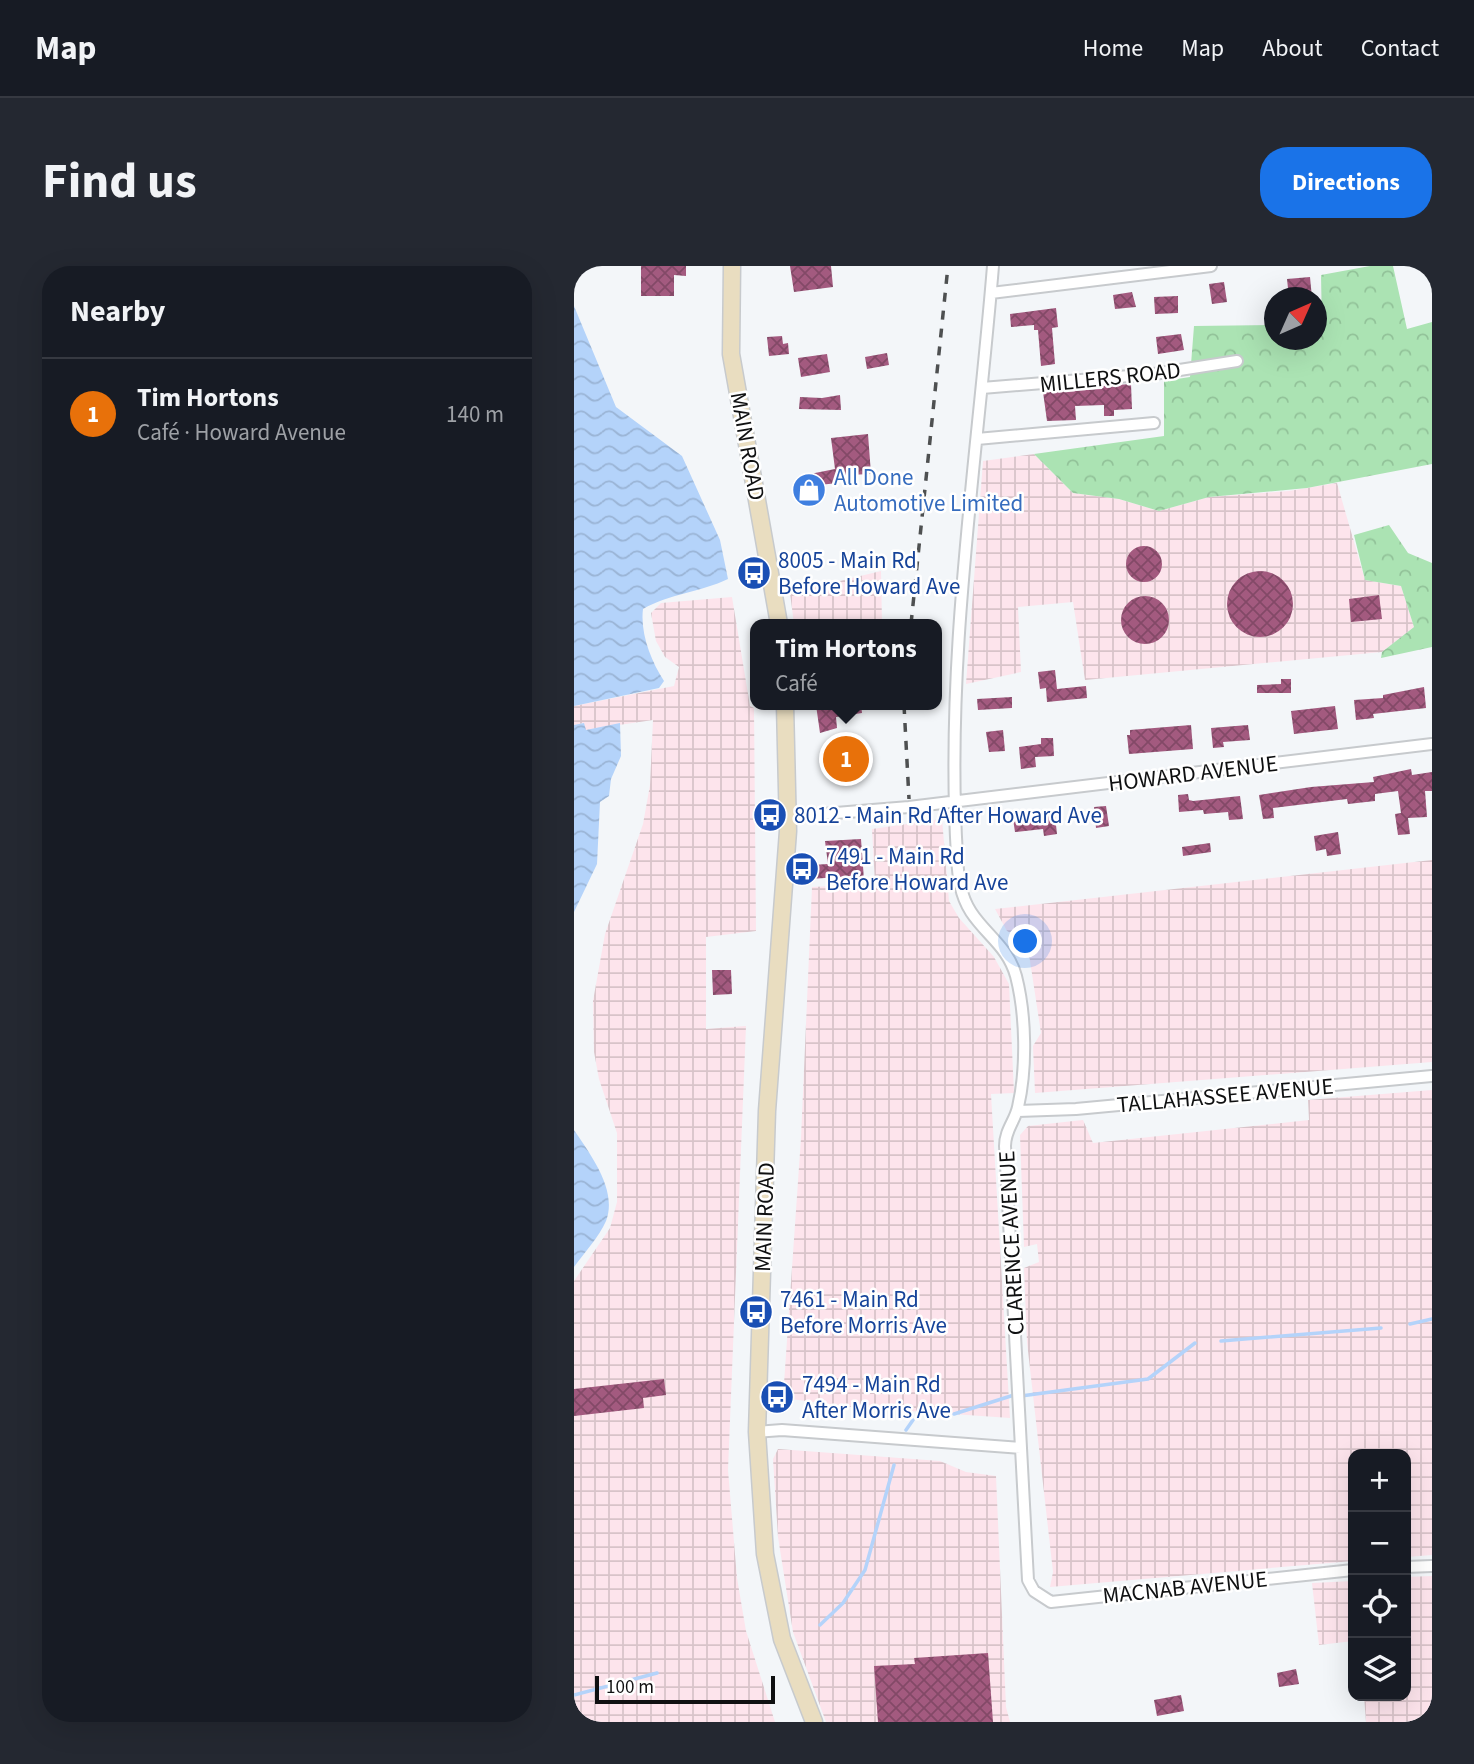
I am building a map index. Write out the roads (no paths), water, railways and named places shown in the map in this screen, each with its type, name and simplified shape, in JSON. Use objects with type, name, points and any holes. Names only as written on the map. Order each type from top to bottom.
[{"type":"main road","name":"MAIN ROAD","points":[[732,266],[731,354],[778,619]]},
{"type":"main road","name":"MAIN ROAD","points":[[785,710],[787,817],[767,1111],[757,1432],[765,1554],[782,1639],[814,1722]]},
{"type":"street","name":"CLARENCE AVENUE","points":[[993,266],[954,686],[954,802],[961,889],[972,913],[1005,951],[1017,981],[1022,1040],[1018,1111],[1008,1126],[1005,1146],[1028,1580]]},
{"type":"street","points":[[991,293],[1211,266]]},
{"type":"street","name":"MILLERS ROAD","points":[[982,388],[1154,374],[1237,361]]},
{"type":"street","points":[[977,439],[1154,423]]},
{"type":"street","name":"HOWARD AVENUE","points":[[787,817],[954,802],[1432,744]]},
{"type":"street","name":"TALLAHASSEE AVENUE","points":[[1018,1111],[1076,1109],[1432,1076]]},
{"type":"street","points":[[757,1432],[782,1430],[1021,1448]]},
{"type":"street","points":[[1411,1567],[1432,1566]]},
{"type":"street","name":"MACNAB AVENUE","points":[[1028,1580],[1034,1591],[1051,1602],[1348,1571]]},
{"type":"water","points":[[574,306],[616,407],[682,456],[720,540],[728,579],[643,609],[643,628],[648,646],[664,681],[659,688],[574,706]]},
{"type":"water","points":[[584,723],[586,730],[620,723],[621,756],[611,779],[609,796],[600,802],[597,864],[574,912],[574,725]]},
{"type":"water","points":[[574,1130],[600,1173],[609,1209],[599,1233],[574,1267]]},
{"type":"waterway","points":[[1410,1324],[1432,1319]]},
{"type":"waterway","points":[[1221,1341],[1381,1328]]},
{"type":"waterway","points":[[1021,1396],[1148,1379],[1195,1343]]},
{"type":"waterway","points":[[954,1414],[1014,1395]]},
{"type":"waterway","points":[[906,1430],[913,1420]]},
{"type":"waterway","points":[[820,1625],[843,1603],[865,1570],[894,1465]]},
{"type":"waterway","points":[[574,1695],[657,1673]]},
{"type":"railway","points":[[912,619],[948,266]]},
{"type":"railway","points":[[904,710],[909,799]]},
{"type":"place","name":"All Done Automotive Limited","points":[[809,490]]},
{"type":"place","name":"8005 - Main Rd Before Howard Ave","points":[[754,573]]},
{"type":"place","name":"Tim Hortons","points":[[846,759]]},
{"type":"place","name":"8012 - Main Rd After Howard Ave","points":[[770,815]]},
{"type":"place","name":"7491 - Main Rd Before Howard Ave","points":[[802,869]]},
{"type":"place","name":"7461 - Main Rd Before Morris Ave","points":[[756,1312]]},
{"type":"place","name":"7494 - Main Rd After Morris Ave","points":[[777,1397]]}]
